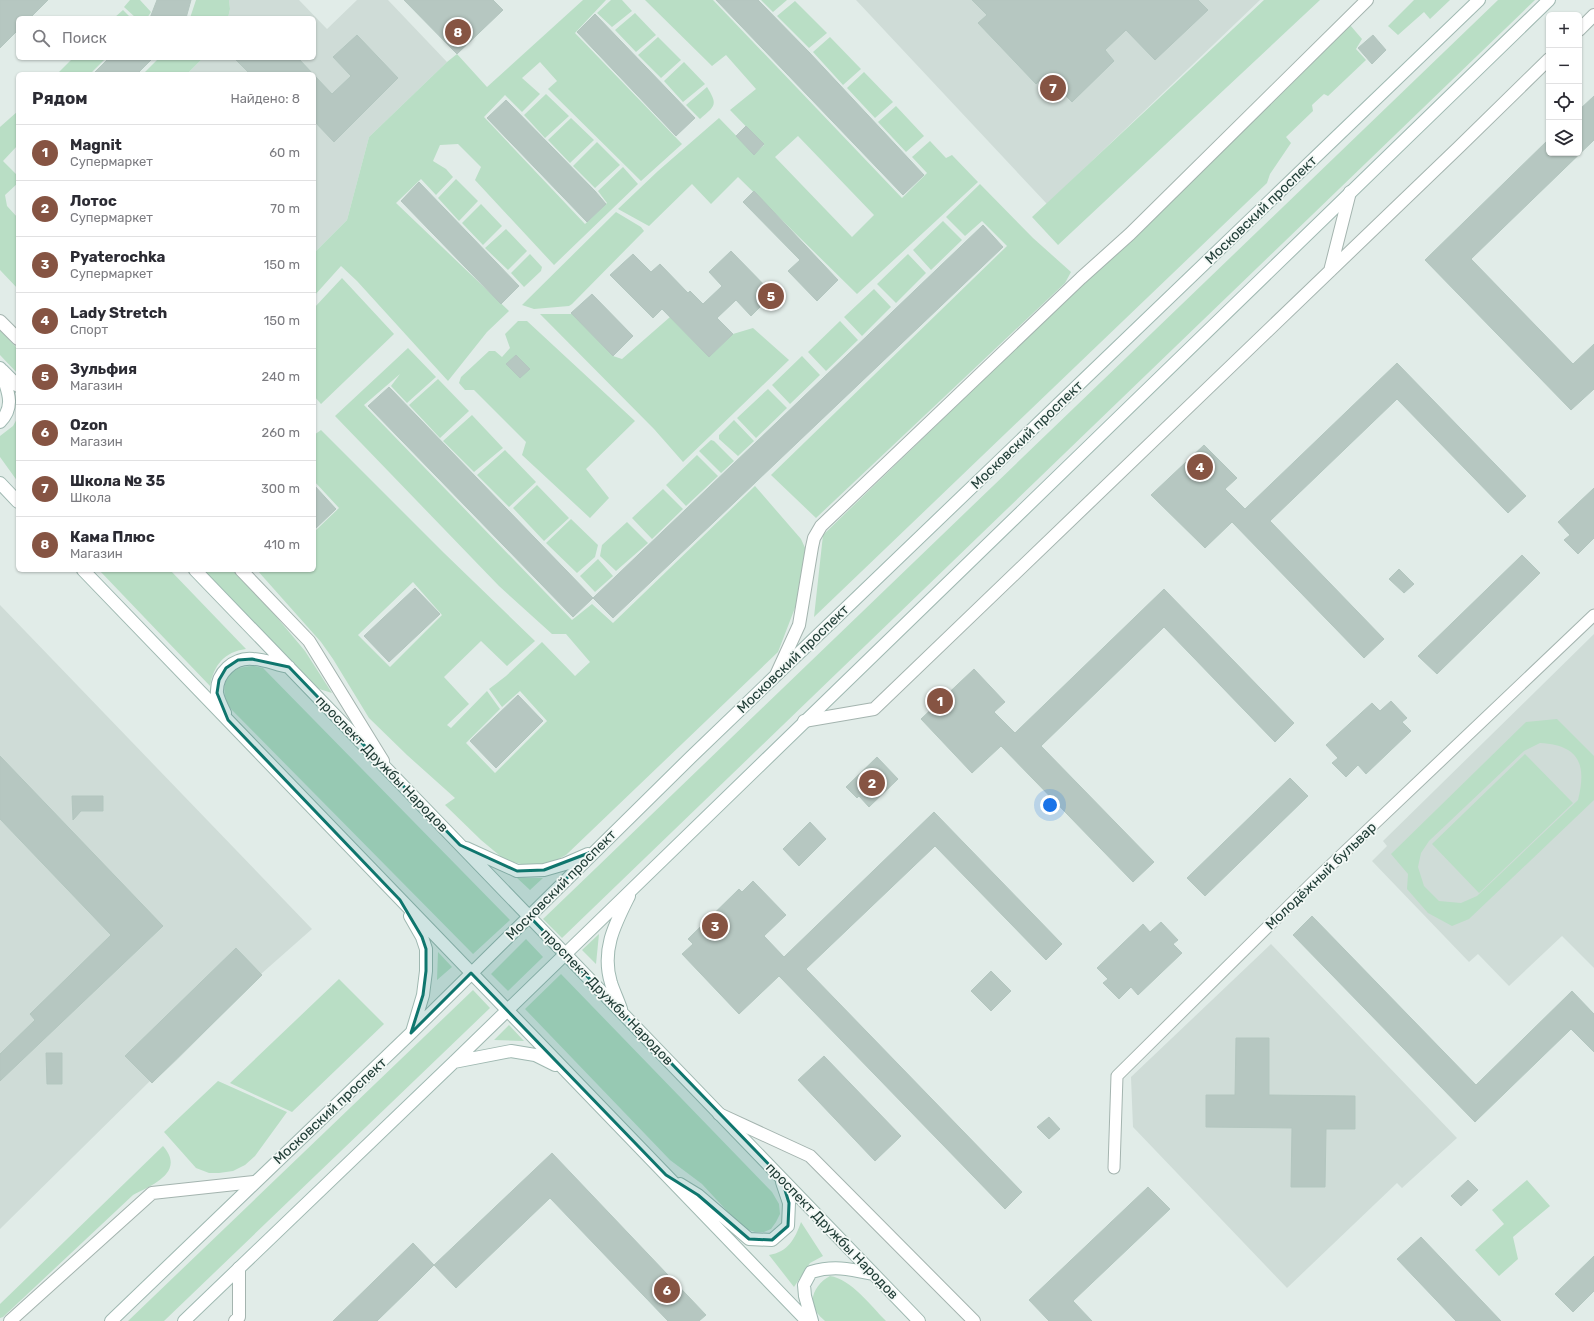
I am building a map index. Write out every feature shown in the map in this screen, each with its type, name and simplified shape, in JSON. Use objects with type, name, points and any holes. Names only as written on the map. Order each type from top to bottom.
[{"type":"main road","points":[[776,676],[799,625],[814,538],[821,526],[1081,278],[1130,234],[1367,0]]},
{"type":"main road","name":"Московский проспект","points":[[111,1321],[254,1182],[318,1124],[594,851],[1479,0]]},
{"type":"main road","points":[[184,1321],[454,1062],[1549,0]]},
{"type":"main road","points":[[1582,27],[1594,15]]},
{"type":"main road","points":[[804,721],[874,709],[1546,62]]},
{"type":"main road","points":[[1330,271],[1350,192]]},
{"type":"main road","points":[[0,320],[16,337]]},
{"type":"main road","points":[[0,368],[16,384]]},
{"type":"main road","points":[[0,368],[10,401],[6,415],[0,422]]},
{"type":"main road","points":[[0,483],[16,500]]},
{"type":"main road","points":[[85,572],[806,1321]]},
{"type":"main road","name":"проспект Дружбы Народов","points":[[197,572],[919,1321]]},
{"type":"main road","points":[[244,572],[309,641],[390,772]]},
{"type":"main road","points":[[228,720],[217,693],[219,680],[226,668],[238,660],[252,659],[289,667]]},
{"type":"main road","points":[[460,845],[517,871],[544,870],[565,864],[594,851]]},
{"type":"main road","points":[[623,1014],[610,982],[608,964],[609,940],[633,888]]},
{"type":"main road","points":[[400,900],[422,937],[426,949],[426,971],[423,995],[411,1033]]},
{"type":"main road","points":[[454,1062],[512,1051],[535,1055],[563,1069]]},
{"type":"main road","points":[[719,1114],[810,1156],[974,1321]]},
{"type":"main road","points":[[666,1175],[698,1194],[749,1239],[772,1240],[788,1226],[789,1203],[781,1177]]},
{"type":"main road","points":[[10,1321],[152,1193],[254,1182]]},
{"type":"main road","points":[[235,1321],[239,1317],[239,1268]]},
{"type":"main road","points":[[812,1321],[805,1296],[804,1285],[811,1272],[824,1268],[840,1268],[873,1274]]},
{"type":"street","name":"Молодёжный бульвар","points":[[1114,1168],[1117,1076],[1313,882],[1594,615]]},
{"type":"highlighted area","points":[[252,659],[289,667],[460,845],[517,871],[544,870],[594,851],[529,916],[781,1177],[789,1203],[788,1226],[772,1240],[749,1239],[698,1195],[666,1175],[471,973],[411,1033],[423,995],[426,971],[426,949],[422,937],[400,900],[228,720],[217,693],[219,680],[226,668],[238,660]]},
{"type":"shaded area","points":[[229,0],[299,0],[314,16],[228,16],[230,9]]},
{"type":"shaded area","points":[[357,0],[388,0],[447,62],[369,137],[347,220],[316,251],[316,72],[189,72],[201,60],[316,60],[316,18],[327,29]]},
{"type":"shaded area","points":[[856,0],[1260,0],[1047,204]]},
{"type":"shaded area","points":[[0,605],[312,929],[261,974],[262,975],[177,1060],[152,1083],[150,1081],[0,1229]]},
{"type":"shaded area","points":[[1594,634],[1594,968],[1562,936],[1509,986],[1478,954],[1469,962],[1372,861],[1387,846],[1383,841]]},
{"type":"shaded area","points":[[1271,944],[1457,1138],[1402,1188],[1397,1183],[1287,1288],[1133,1127],[1131,1077]]},
{"type":"green space","points":[[130,0],[140,0],[151,12],[148,16],[134,16],[124,7]]},
{"type":"green space","points":[[196,0],[229,0],[230,9],[228,16],[191,16]]},
{"type":"green space","points":[[583,0],[606,0],[575,33],[682,144],[641,181],[548,89],[557,81],[540,62],[522,78],[540,94],[522,112],[505,95],[484,117],[585,224],[607,203],[598,191],[623,167],[638,184],[554,265],[475,180],[481,167],[458,144],[440,145],[433,161],[446,169],[453,177],[436,195],[421,179],[396,203],[509,311],[487,332],[448,381],[357,281],[341,266],[316,294],[316,251],[347,220],[369,137],[447,62],[457,54],[487,87]]},
{"type":"green space","points":[[611,0],[622,0],[632,11],[612,27],[597,13]]},
{"type":"green space","points":[[645,0],[713,0],[902,198],[927,173],[912,157],[930,141],[946,158],[952,155],[978,182],[857,294],[738,177],[711,204],[692,184],[649,226],[618,209],[658,171],[719,118],[754,154],[764,145],[730,110],[756,89],[726,55],[712,66]],"holes":[[[798,136],[874,215],[852,237],[775,157]]]},
{"type":"green space","points":[[761,0],[787,0],[773,12]]},
{"type":"green space","points":[[1264,0],[1320,0],[1058,245],[1032,217]]},
{"type":"green space","points":[[1414,0],[1450,0],[1430,19],[1424,12],[1398,35],[1388,26]]},
{"type":"green space","points":[[1498,0],[1535,0],[562,938],[543,919]]},
{"type":"green space","points":[[795,1],[827,33],[809,48],[777,16]]},
{"type":"green space","points":[[123,10],[129,16],[116,16]]},
{"type":"green space","points":[[635,13],[656,35],[636,52],[615,30]]},
{"type":"green space","points":[[1350,25],[1362,39],[1356,49],[1366,60],[1328,96],[1324,94],[1312,105],[1313,111],[1286,137],[1291,143],[1270,174],[1267,183],[814,617],[823,535]]},
{"type":"green space","points":[[658,37],[681,60],[661,78],[638,55]]},
{"type":"green space","points":[[830,37],[861,69],[843,85],[813,52]]},
{"type":"green space","points":[[71,60],[104,60],[92,72],[59,72]]},
{"type":"green space","points":[[157,60],[201,60],[189,72],[145,72]]},
{"type":"green space","points":[[684,62],[705,84],[683,102],[664,81]]},
{"type":"green space","points":[[864,72],[893,102],[875,118],[847,88]]},
{"type":"green space","points":[[707,87],[714,102],[712,108],[700,119],[686,105]]},
{"type":"green space","points":[[546,94],[569,116],[545,138],[524,115]]},
{"type":"green space","points":[[896,106],[924,136],[906,152],[878,122]]},
{"type":"green space","points":[[16,113],[16,147],[3,161],[16,174],[16,185],[5,195],[7,206],[16,216],[16,287],[0,270],[0,127]]},
{"type":"green space","points":[[571,118],[594,140],[570,163],[548,140]]},
{"type":"green space","points":[[597,142],[620,165],[595,188],[573,166]]},
{"type":"green space","points":[[456,179],[478,201],[459,221],[438,198]]},
{"type":"green space","points":[[980,184],[1033,238],[1071,272],[1065,283],[816,518],[771,475],[1007,246],[982,221],[965,236],[946,217]]},
{"type":"green space","points":[[481,204],[502,226],[483,245],[462,223]]},
{"type":"green space","points":[[616,212],[641,227],[644,231],[572,304],[569,306],[534,309],[522,305]]},
{"type":"green space","points":[[943,221],[962,240],[931,270],[913,250]]},
{"type":"green space","points":[[506,229],[527,251],[508,270],[485,248]]},
{"type":"green space","points":[[530,254],[542,267],[541,271],[524,287],[511,273]]},
{"type":"green space","points":[[908,254],[926,273],[896,303],[877,284]]},
{"type":"green space","points":[[342,278],[394,334],[321,404],[316,398],[316,306]]},
{"type":"green space","points":[[874,289],[891,307],[862,336],[844,317]]},
{"type":"green space","points":[[540,314],[573,314],[613,356],[622,359],[670,317],[709,357],[733,334],[753,328],[789,360],[683,462],[654,429]]},
{"type":"green space","points":[[518,321],[527,321],[635,421],[586,469],[609,498],[590,518],[522,455],[526,442],[474,390],[465,390],[459,383],[461,377],[489,351],[495,351],[502,357],[510,348],[505,334]]},
{"type":"green space","points":[[840,321],[858,340],[826,371],[808,352]]},
{"type":"green space","points":[[0,330],[16,347],[16,372],[0,355]]},
{"type":"green space","points":[[408,348],[436,377],[407,403],[391,386],[400,374],[364,405],[572,620],[592,604],[613,623],[755,486],[801,539],[806,550],[798,600],[778,652],[566,855],[547,865],[525,865],[505,860],[481,840],[445,805],[455,798],[407,755],[369,718],[321,642],[259,572],[316,572],[316,530],[339,508],[316,483],[316,434],[321,430],[444,553],[535,641],[507,666],[481,641],[444,677],[469,704],[447,725],[451,728],[487,691],[500,709],[466,743],[495,773],[547,721],[520,691],[502,707],[489,689],[506,676],[542,642],[575,676],[590,662],[566,634],[552,634],[499,586],[335,416]],"holes":[[[413,582],[442,615],[390,667],[358,635]]]},
{"type":"green space","points":[[802,356],[820,375],[790,404],[772,385]]},
{"type":"green space","points":[[438,379],[469,411],[440,438],[409,405]]},
{"type":"green space","points":[[768,389],[787,408],[756,438],[737,418]]},
{"type":"green space","points":[[472,415],[503,448],[474,472],[443,441]]},
{"type":"green space","points":[[734,420],[754,441],[738,456],[719,439],[719,435]]},
{"type":"green space","points":[[16,421],[16,479],[0,457],[0,436],[13,426]]},
{"type":"green space","points":[[711,440],[714,441],[734,461],[721,473],[699,451]]},
{"type":"green space","points":[[505,450],[536,482],[509,507],[477,475]]},
{"type":"green space","points":[[697,455],[718,476],[686,506],[666,485]]},
{"type":"green space","points":[[537,485],[569,518],[544,541],[513,508]]},
{"type":"green space","points":[[663,489],[683,509],[652,539],[632,518]]},
{"type":"green space","points":[[571,519],[598,545],[595,557],[577,573],[546,543]]},
{"type":"green space","points":[[627,522],[648,543],[616,571],[600,556],[602,545]]},
{"type":"green space","points":[[598,559],[613,576],[595,592],[580,576]]},
{"type":"green space","points":[[101,572],[172,572],[246,649],[232,653],[221,661],[214,672],[210,686]]},
{"type":"green space","points":[[206,572],[234,572],[260,597],[305,651],[332,693],[316,688]]},
{"type":"green space","points":[[254,666],[263,668],[510,920],[473,954],[229,707],[225,698],[224,687],[231,673],[237,669]]},
{"type":"green space","points":[[1557,719],[1594,756],[1594,800],[1469,919],[1452,926],[1428,913],[1407,889],[1408,874],[1391,854],[1526,722]],"holes":[[[1540,743],[1553,745],[1572,752],[1577,759],[1581,776],[1581,787],[1578,800],[1477,896],[1461,903],[1439,901],[1424,886],[1418,867],[1421,853],[1429,841],[1524,751]]]},
{"type":"green space","points":[[1525,754],[1573,803],[1479,893],[1432,844]]},
{"type":"green space","points":[[517,878],[543,878],[530,890]]},
{"type":"green space","points":[[599,934],[596,964],[582,950]]},
{"type":"green space","points":[[526,939],[543,957],[508,991],[491,974]]},
{"type":"green space","points":[[438,952],[452,967],[437,980]]},
{"type":"green space","points":[[561,974],[772,1192],[779,1204],[780,1214],[771,1229],[764,1232],[755,1232],[740,1225],[702,1184],[670,1160],[525,1009]]},
{"type":"green space","points":[[339,979],[384,1024],[292,1112],[230,1083]]},
{"type":"green space","points":[[473,990],[490,1008],[164,1321],[128,1321]]},
{"type":"green space","points":[[509,1025],[524,1041],[494,1040]]},
{"type":"green space","points":[[218,1081],[287,1112],[255,1156],[245,1165],[233,1171],[209,1173],[196,1168],[164,1132]]},
{"type":"green space","points":[[163,1146],[169,1155],[171,1163],[169,1170],[164,1176],[149,1187],[133,1195],[3,1317],[0,1318],[0,1304]]},
{"type":"green space","points":[[1527,1180],[1550,1206],[1513,1237],[1518,1259],[1499,1276],[1475,1250],[1504,1224],[1492,1210]]},
{"type":"green space","points":[[801,1222],[823,1256],[810,1263],[794,1287],[769,1255],[781,1251],[790,1244]]},
{"type":"green space","points":[[830,1276],[846,1282],[886,1321],[825,1321],[819,1315],[814,1306],[813,1296],[821,1282]]},
{"type":"building","points":[[0,0],[48,0],[32,16],[16,16],[16,32],[0,48]]},
{"type":"building","points":[[157,0],[191,0],[187,16],[151,16]]},
{"type":"building","points":[[404,0],[493,0],[503,10],[457,54]]},
{"type":"building","points":[[716,0],[758,0],[809,52],[924,175],[903,195]]},
{"type":"building","points":[[972,0],[1198,0],[1208,10],[1155,60],[1126,30],[1105,50],[1114,61],[1072,102],[1046,75],[1036,84],[978,23],[987,15]]},
{"type":"building","points":[[595,14],[695,118],[676,136],[577,32]]},
{"type":"building","points":[[357,35],[398,78],[334,142],[316,123],[316,77],[332,94],[351,76],[333,57]]},
{"type":"building","points":[[1373,35],[1386,50],[1372,64],[1358,48]]},
{"type":"building","points":[[107,60],[151,60],[139,72],[95,72]]},
{"type":"building","points":[[236,60],[300,60],[311,72],[248,72]]},
{"type":"building","points":[[1594,96],[1594,140],[1582,152],[1582,120],[1582,107]]},
{"type":"building","points":[[506,100],[606,204],[587,222],[487,118]]},
{"type":"building","points":[[746,126],[764,144],[754,155],[736,136]]},
{"type":"building","points":[[1546,142],[1546,156],[1577,156],[1471,259],[1573,364],[1594,344],[1594,389],[1571,410],[1425,260]]},
{"type":"building","points":[[419,182],[519,286],[501,304],[401,201]]},
{"type":"building","points":[[754,191],[838,280],[817,301],[788,271],[800,260],[743,202]]},
{"type":"building","points":[[983,225],[1003,247],[613,618],[593,598]]},
{"type":"building","points":[[731,251],[773,294],[751,316],[736,300],[717,318],[733,334],[709,357],[662,309],[653,318],[610,275],[633,254],[651,272],[660,264],[688,293],[690,291],[703,304],[722,286],[709,272]]},
{"type":"building","points":[[592,294],[633,336],[613,356],[571,313]]},
{"type":"building","points":[[516,355],[530,369],[520,378],[506,364]]},
{"type":"building","points":[[1397,363],[1526,496],[1508,513],[1397,399],[1270,521],[1384,639],[1364,658],[1232,522],[1205,548],[1151,495],[1204,445],[1237,478],[1225,489],[1245,509]]},
{"type":"building","points":[[389,387],[593,598],[573,617],[368,406]]},
{"type":"building","points":[[316,487],[336,509],[316,528]]},
{"type":"building","points":[[1594,488],[1594,538],[1578,554],[1564,540],[1570,535],[1558,522]]},
{"type":"building","points":[[1522,555],[1540,573],[1437,674],[1418,656]]},
{"type":"building","points":[[1399,569],[1414,584],[1404,593],[1389,579]]},
{"type":"building","points":[[415,588],[440,614],[389,662],[364,636]]},
{"type":"building","points":[[1164,589],[1294,723],[1275,742],[1164,627],[1041,746],[1154,862],[1133,882],[1001,746],[972,773],[921,719],[974,669],[1005,702],[994,712],[1015,733]]},
{"type":"building","points":[[518,695],[543,721],[496,768],[470,741]]},
{"type":"building","points":[[1391,701],[1407,718],[1402,722],[1411,731],[1366,774],[1358,765],[1346,777],[1332,763],[1338,758],[1326,745],[1372,703],[1380,711]]},
{"type":"building","points":[[0,756],[163,926],[0,1081],[0,1054],[35,1020],[30,1014],[111,935],[0,819]]},
{"type":"building","points":[[877,757],[898,779],[869,807],[859,796],[857,798],[846,787]]},
{"type":"building","points":[[1290,778],[1308,796],[1205,896],[1187,878]]},
{"type":"building","points":[[72,796],[103,796],[103,811],[81,811],[73,820]]},
{"type":"building","points":[[934,812],[1062,944],[1046,960],[935,846],[806,969],[1022,1192],[1005,1209],[779,976],[739,1014],[682,954],[693,944],[688,939],[739,889],[742,892],[753,881],[786,915],[764,936],[784,957]]},
{"type":"building","points":[[810,822],[826,839],[799,866],[783,849]]},
{"type":"building","points":[[1312,916],[1476,1085],[1572,991],[1594,1014],[1594,1052],[1571,1029],[1475,1122],[1293,935]]},
{"type":"building","points":[[1161,922],[1178,940],[1173,944],[1182,953],[1138,995],[1131,987],[1119,999],[1103,983],[1108,979],[1097,968],[1143,924],[1150,932]]},
{"type":"building","points":[[236,948],[262,975],[152,1083],[125,1056]]},
{"type":"building","points":[[991,971],[1011,991],[991,1011],[971,991]]},
{"type":"building","points":[[1236,1038],[1269,1038],[1269,1095],[1355,1096],[1355,1129],[1326,1129],[1325,1187],[1291,1187],[1292,1128],[1206,1127],[1206,1095],[1235,1095]]},
{"type":"building","points":[[46,1053],[62,1053],[62,1084],[47,1084]]},
{"type":"building","points":[[824,1056],[901,1136],[875,1161],[798,1080]]},
{"type":"building","points":[[1049,1117],[1060,1129],[1049,1139],[1037,1127]]},
{"type":"building","points":[[552,1153],[706,1315],[699,1321],[668,1321],[550,1198],[456,1288],[434,1265]]},
{"type":"building","points":[[1468,1180],[1478,1190],[1461,1206],[1451,1196]]},
{"type":"building","points":[[1148,1187],[1170,1209],[1073,1301],[1092,1321],[1049,1321],[1029,1300]]},
{"type":"building","points":[[1421,1237],[1501,1321],[1456,1321],[1397,1259]]},
{"type":"building","points":[[413,1243],[434,1265],[416,1283],[377,1321],[333,1321]]},
{"type":"building","points":[[1594,1256],[1594,1291],[1573,1312],[1555,1294]]},
{"type":"place","name":"Кама Плюс","points":[[458,32]]},
{"type":"place","name":"Школа № 35","points":[[1053,88]]},
{"type":"place","name":"Зульфия","points":[[771,296]]},
{"type":"place","name":"Lady Stretch","points":[[1200,467]]},
{"type":"place","name":"Magnit","points":[[940,701]]},
{"type":"place","name":"Лотос","points":[[872,783]]},
{"type":"place","name":"Pyaterochka","points":[[715,926]]},
{"type":"place","name":"Ozon","points":[[667,1290]]}]
